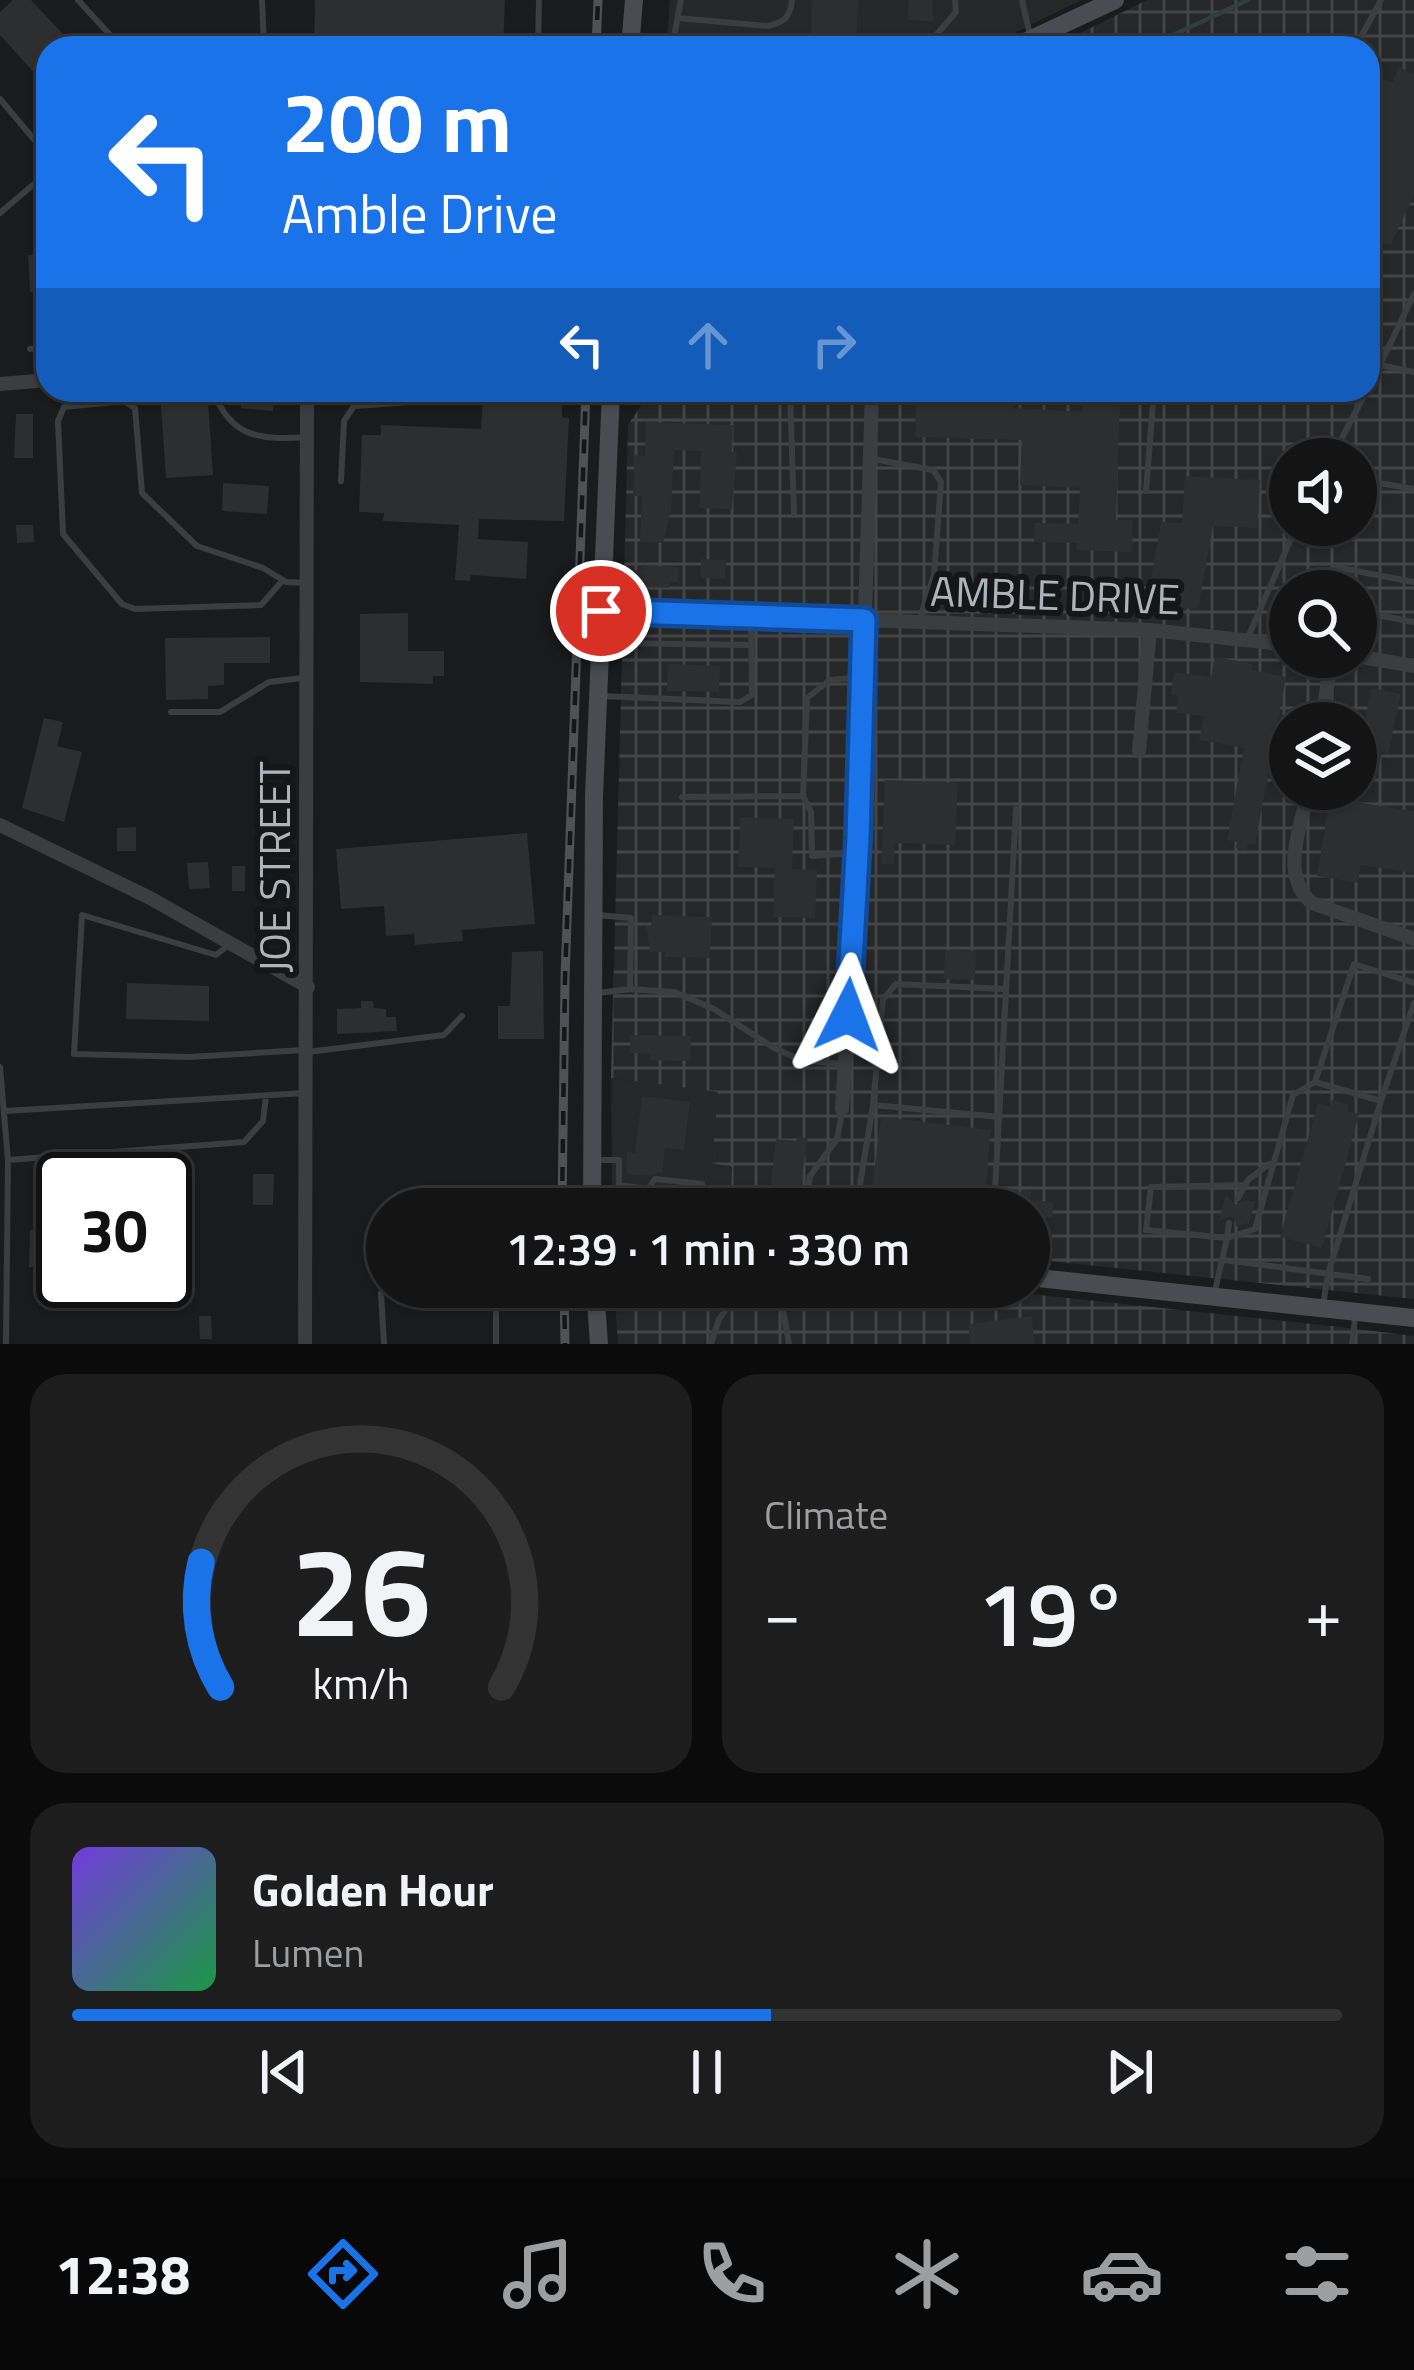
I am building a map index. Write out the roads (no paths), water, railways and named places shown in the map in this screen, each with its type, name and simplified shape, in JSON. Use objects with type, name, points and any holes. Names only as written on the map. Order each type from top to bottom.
[{"type":"main road","points":[[631,36],[634,0]]},
{"type":"main road","points":[[1035,36],[1115,0]]},
{"type":"main road","points":[[591,1188],[598,696],[610,402]]},
{"type":"main road","points":[[1050,1278],[1414,1318]]},
{"type":"main road","points":[[596,1308],[598,1344]]},
{"type":"street","points":[[0,384],[36,381]]},
{"type":"street","name":"JOE STREET","points":[[305,1344],[307,402]]},
{"type":"street","points":[[842,1109],[857,853],[871,402]]},
{"type":"street","name":"AMBLE DRIVE","points":[[601,611],[1150,630],[1269,642]]},
{"type":"street","points":[[1139,751],[1150,630]]},
{"type":"street","points":[[1377,660],[1414,666]]},
{"type":"street","points":[[1305,810],[1293,868],[1299,891],[1312,902],[1414,939]]},
{"type":"street","points":[[0,825],[73,858],[308,987]]},
{"type":"lane","points":[[78,0],[111,36]]},
{"type":"lane","points":[[262,0],[264,36]]},
{"type":"lane","points":[[538,36],[539,0]]},
{"type":"lane","points":[[674,36],[681,0]]},
{"type":"lane","points":[[678,17],[768,26],[783,22],[792,0]]},
{"type":"lane","points":[[935,36],[956,12],[955,0]]},
{"type":"lane","points":[[1022,0],[1031,36]]},
{"type":"lane","points":[[1362,36],[1382,0]]},
{"type":"lane","points":[[0,99],[36,142]]},
{"type":"lane","points":[[0,213],[36,182]]},
{"type":"lane","points":[[1414,294],[1380,365],[1414,372]]},
{"type":"lane","points":[[30,349],[36,348]]},
{"type":"lane","points":[[117,402],[64,407],[58,422],[63,535],[122,604],[135,609],[261,605],[283,580]]},
{"type":"lane","points":[[126,402],[135,408],[142,493],[197,546],[263,568],[283,580],[308,583]]},
{"type":"lane","points":[[219,402],[237,428],[259,436],[306,437]]},
{"type":"lane","points":[[340,481],[344,421],[354,406],[411,402]]},
{"type":"lane","points":[[790,402],[794,513]]},
{"type":"lane","points":[[1147,491],[1153,402]]},
{"type":"lane","points":[[1342,438],[1360,402]]},
{"type":"lane","points":[[869,458],[932,470],[941,482],[934,574],[920,622]]},
{"type":"lane","points":[[1377,483],[1414,489]]},
{"type":"lane","points":[[1248,638],[1288,546]]},
{"type":"lane","points":[[1377,575],[1414,582]]},
{"type":"lane","points":[[1377,615],[1414,622]]},
{"type":"lane","points":[[598,696],[740,702],[752,695],[751,617]]},
{"type":"lane","points":[[601,643],[752,645]]},
{"type":"lane","points":[[857,853],[812,856],[811,812],[803,796],[807,698],[830,680],[861,677]]},
{"type":"lane","points":[[171,712],[220,712],[269,682],[308,678]]},
{"type":"lane","points":[[682,797],[803,796]]},
{"type":"lane","points":[[995,1188],[1016,809]]},
{"type":"lane","points":[[594,914],[631,918],[630,989]]},
{"type":"lane","points":[[231,943],[216,955],[82,915],[74,1054],[189,1058],[308,1051],[444,1035],[462,1016]]},
{"type":"lane","points":[[1244,1185],[1151,1187],[1146,1230],[1227,1238],[1255,1229],[1293,1095],[1315,1082],[1354,964],[1414,983]]},
{"type":"lane","points":[[859,1188],[883,999],[896,984],[1006,989]]},
{"type":"lane","points":[[593,993],[674,992],[714,1009],[801,1060],[845,1064]]},
{"type":"lane","points":[[1323,1306],[1328,1274],[1414,1003]]},
{"type":"lane","points":[[0,1067],[8,1160],[6,1344]]},
{"type":"lane","points":[[1315,1082],[1381,1101]]},
{"type":"lane","points":[[5,1111],[307,1093]]},
{"type":"lane","points":[[8,1160],[244,1142],[263,1121],[266,1096]]},
{"type":"lane","points":[[873,1105],[1000,1118]]},
{"type":"lane","points":[[808,1188],[810,1177],[837,1139],[842,1109]]},
{"type":"lane","points":[[590,1160],[620,1160],[619,1185],[641,1188]]},
{"type":"lane","points":[[1238,1198],[1244,1185],[1272,1162]]},
{"type":"lane","points":[[649,1188],[655,1179],[702,1184],[702,1188]]},
{"type":"lane","points":[[1214,1294],[1229,1223]]},
{"type":"lane","points":[[1224,1260],[1368,1279]]},
{"type":"lane","points":[[382,1308],[384,1344]]},
{"type":"lane","points":[[496,1308],[496,1344]]},
{"type":"lane","points":[[711,1344],[727,1308]]},
{"type":"lane","points":[[784,1308],[789,1344]]},
{"type":"lane","points":[[1352,1344],[1356,1310]]},
{"type":"waterway","points":[[1171,36],[1248,0]]},
{"type":"waterway","points":[[1116,36],[1171,36]]},
{"type":"railway","points":[[596,36],[598,0]]},
{"type":"railway","points":[[562,1188],[586,402]]},
{"type":"railway","points":[[564,1308],[565,1344]]}]
